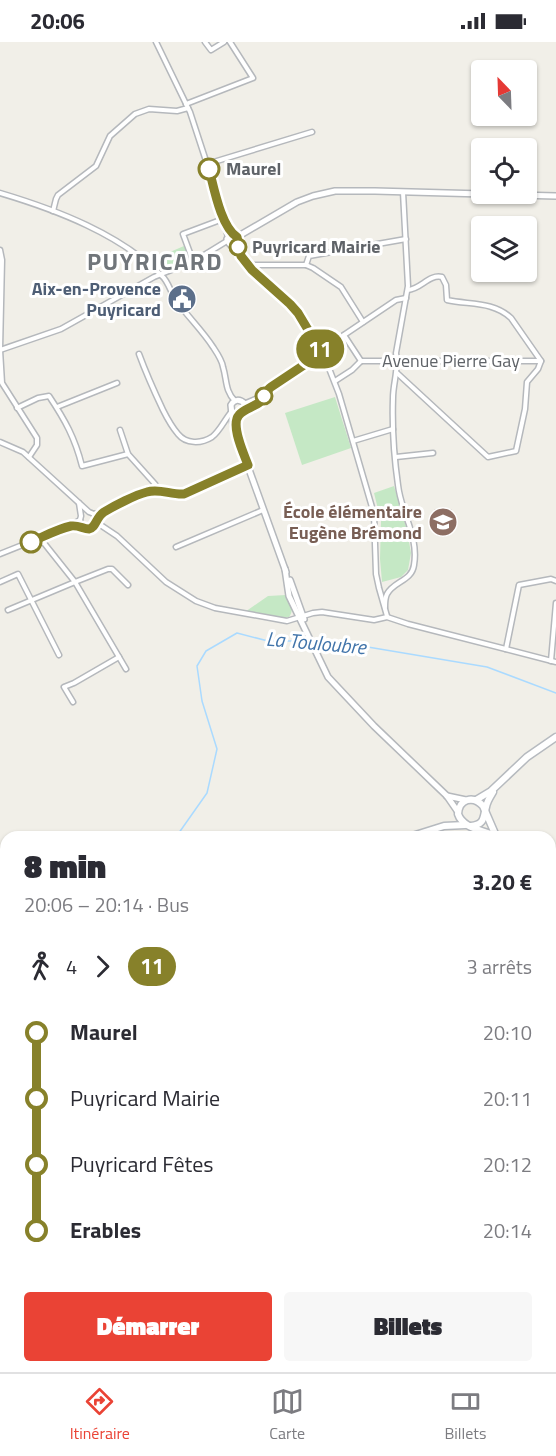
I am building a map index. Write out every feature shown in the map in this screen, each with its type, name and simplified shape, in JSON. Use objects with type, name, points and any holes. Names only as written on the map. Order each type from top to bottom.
[{"type":"main road","points":[[428,831],[444,826],[455,819],[461,804],[466,800],[476,800],[484,796],[527,757],[556,737]]},
{"type":"main road","points":[[444,826],[477,825],[481,822],[492,794],[501,782]]},
{"type":"main road","points":[[476,800],[483,806],[488,827],[492,831]]},
{"type":"main road","points":[[458,813],[461,822],[483,831]]},
{"type":"street","points":[[156,42],[187,106],[225,225],[232,239],[248,265],[298,313],[322,353],[334,381],[374,514],[376,574],[387,617]]},
{"type":"street","points":[[205,42],[211,50],[224,42]]},
{"type":"street","points":[[53,211],[58,195],[96,166],[110,136],[135,114],[149,109],[177,111],[253,78],[230,42]]},
{"type":"street","points":[[207,164],[312,132]]},
{"type":"street","points":[[0,350],[61,329],[154,277],[193,261],[281,211],[313,196],[335,191],[556,196]]},
{"type":"street","points":[[385,608],[386,596],[395,585],[410,575],[414,569],[415,560],[415,542],[398,487],[393,429],[393,387],[398,362],[396,353],[408,290],[403,192]]},
{"type":"street","points":[[0,194],[53,211],[121,243],[164,277],[178,303],[214,349],[223,366],[228,392],[235,401]]},
{"type":"street","points":[[193,261],[183,234],[223,219]]},
{"type":"street","points":[[306,265],[309,256],[406,238]]},
{"type":"street","points":[[0,250],[2,383],[37,438],[37,445],[29,457]]},
{"type":"street","points":[[248,265],[306,265],[313,268],[341,287],[363,322]]},
{"type":"street","points":[[397,373],[488,457],[516,451],[525,410],[527,382],[538,369],[541,361],[506,314],[482,304],[447,300],[445,282],[442,277],[434,277],[415,289],[408,290]]},
{"type":"street","points":[[245,404],[257,399],[266,390],[396,300],[406,298]]},
{"type":"street","points":[[334,381],[352,370],[361,361],[344,335]]},
{"type":"street","points":[[139,354],[168,419],[178,435],[189,442],[198,442],[212,437],[224,420],[259,402],[266,390]]},
{"type":"street","name":"Avenue Pierre Gay","points":[[361,361],[541,361]]},
{"type":"street","points":[[57,407],[117,383]]},
{"type":"street","points":[[17,408],[38,398],[49,396],[76,443],[82,466],[128,454]]},
{"type":"street","points":[[237,413],[231,405],[240,400],[245,404]]},
{"type":"street","points":[[237,413],[245,410],[245,404]]},
{"type":"street","points":[[237,413],[233,425],[285,569],[289,596],[302,617],[313,647],[328,677],[374,726],[447,796],[458,813]]},
{"type":"street","points":[[353,441],[393,429]]},
{"type":"street","points":[[120,430],[128,454],[155,484],[158,491]]},
{"type":"street","points":[[0,442],[29,457],[79,502],[94,519],[117,536],[166,582],[196,601],[230,612],[287,621],[322,612],[374,620],[387,617],[554,661],[556,603]]},
{"type":"street","points":[[396,457],[433,453]]},
{"type":"street","points":[[70,526],[82,526],[89,529],[94,519],[103,513],[147,492],[184,494],[248,465]]},
{"type":"street","points":[[79,502],[82,526]]},
{"type":"street","points":[[176,547],[263,510]]},
{"type":"street","points":[[0,554],[70,526],[85,513],[94,519]]},
{"type":"street","points":[[40,538],[75,582],[126,669]]},
{"type":"street","points":[[8,610],[112,569],[128,585]]},
{"type":"street","points":[[0,582],[18,574],[59,655]]},
{"type":"street","points":[[506,649],[519,585],[551,579],[556,581]]},
{"type":"street","points":[[73,702],[64,687],[119,657]]},
{"type":"street","points":[[447,796],[466,800]]},
{"type":"green space","points":[[184,246],[189,258],[158,273],[149,261]]},
{"type":"green space","points":[[335,397],[351,448],[302,465],[285,413]]},
{"type":"green space","points":[[394,486],[411,553],[408,570],[401,577],[382,582],[381,521],[374,493]]},
{"type":"green space","points":[[286,595],[292,609],[289,617],[245,612],[268,596]]},
{"type":"waterway","name":"La Touloubre","points":[[180,831],[207,793],[217,749],[202,701],[197,666],[206,651],[237,633],[268,641],[307,641]]},
{"type":"waterway","name":"La Touloubre","points":[[312,641],[332,641],[487,667],[556,693]]},
{"type":"bus line","name":"11","points":[[31,542],[70,526],[92,528],[96,524],[96,519],[103,513],[147,492],[184,494],[248,465],[236,431],[239,415],[259,402],[266,390],[322,353],[298,313],[252,270],[241,256],[237,237],[225,225],[209,169]]},
{"type":"place","name":"Maurel","points":[[209,169]]},
{"type":"place","name":"Puyricard Mairie","points":[[238,247]]},
{"type":"place","name":"Aix-en-Provence Puyricard","points":[[182,299]]},
{"type":"place","name":"École élémentaire Eugène Brémond","points":[[443,522]]},
{"type":"district","name":"PUYRICARD","points":[[155,262]]}]
